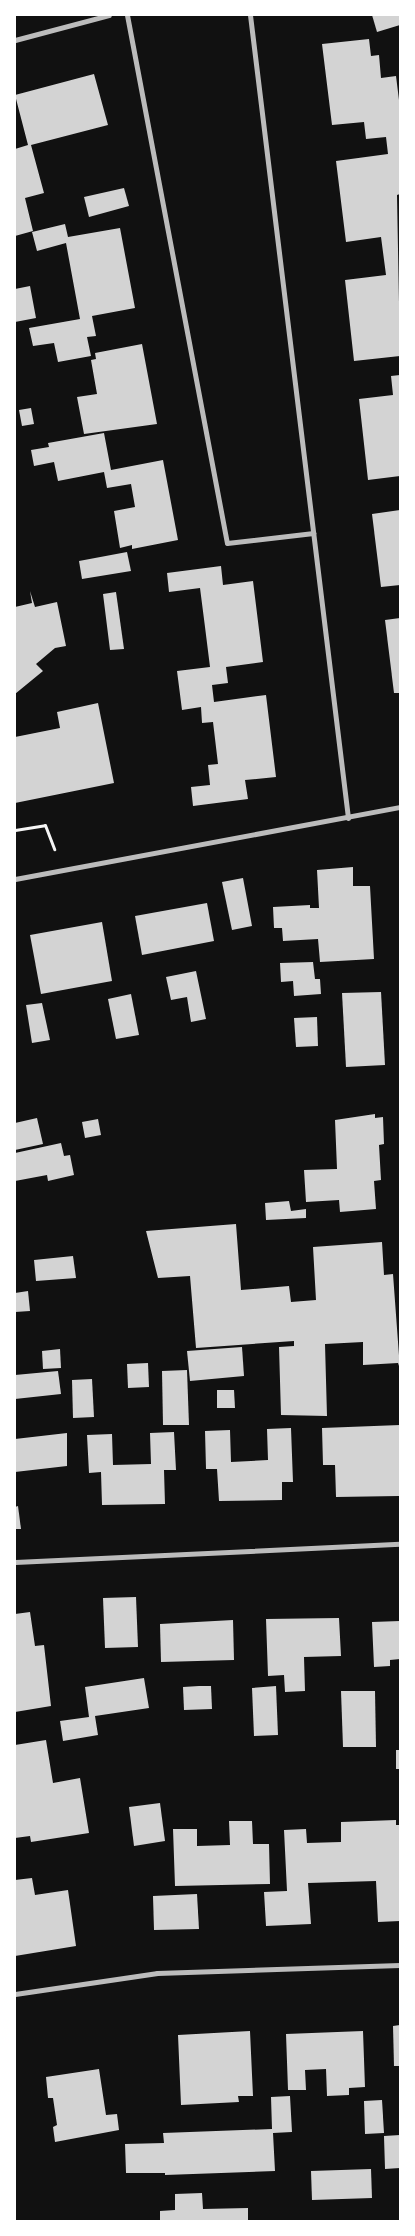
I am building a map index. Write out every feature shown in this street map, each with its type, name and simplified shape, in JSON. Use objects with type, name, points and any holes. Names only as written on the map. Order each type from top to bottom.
[{"type":"street","points":[[15,40],[109,15]]},
{"type":"street","points":[[127,15],[227,542],[313,532]]},
{"type":"street","points":[[250,15],[348,818]]},
{"type":"street","points":[[15,879],[348,818],[400,806]]},
{"type":"street","points":[[15,1562],[400,1544]]},
{"type":"street","points":[[15,1994],[157,1973],[400,1965]]},
{"type":"path","points":[[15,830],[45,825],[62,870]]},
{"type":"building","points":[[372,15],[400,15],[400,25],[377,32]]},
{"type":"building","points":[[369,39],[371,56],[379,55],[381,78],[396,76],[400,108],[400,194],[397,195],[400,356],[354,361],[345,280],[386,275],[381,237],[346,242],[336,161],[388,154],[386,137],[366,139],[364,122],[332,125],[322,44]]},
{"type":"building","points":[[94,74],[108,125],[31,145],[44,193],[25,198],[33,231],[15,236],[15,149],[28,145],[15,95]]},
{"type":"building","points":[[124,188],[129,206],[89,217],[84,197]]},
{"type":"building","points":[[65,224],[68,237],[120,228],[135,308],[92,316],[96,336],[87,337],[91,356],[58,362],[54,343],[33,346],[29,328],[80,319],[66,243],[37,251],[32,232]]},
{"type":"building","points":[[30,286],[36,318],[15,322],[15,289]]},
{"type":"building","points":[[142,344],[157,424],[84,434],[77,397],[97,394],[91,360],[96,359],[95,353]]},
{"type":"building","points":[[400,375],[400,476],[368,480],[359,399],[393,395],[391,376]]},
{"type":"building","points":[[31,408],[34,424],[22,426],[19,410]]},
{"type":"building","points":[[104,433],[111,470],[163,460],[178,540],[132,549],[132,545],[120,548],[114,511],[135,507],[131,484],[107,488],[104,472],[58,481],[54,462],[34,466],[31,450],[49,447],[48,443]]},
{"type":"building","points":[[400,510],[400,585],[381,587],[372,514]]},
{"type":"building","points":[[127,552],[131,571],[82,579],[79,561]]},
{"type":"building","points":[[221,566],[223,585],[253,581],[263,662],[226,667],[228,683],[212,685],[214,702],[266,695],[276,777],[245,780],[248,799],[193,806],[191,787],[210,785],[208,765],[218,764],[213,722],[202,723],[201,707],[182,710],[177,671],[210,667],[200,588],[169,592],[167,573]]},
{"type":"building","points":[[30,591],[35,607],[57,602],[66,646],[55,648],[36,664],[43,671],[15,694],[15,607],[32,603]]},
{"type":"building","points":[[116,592],[124,649],[110,650],[103,594]]},
{"type":"building","points":[[400,618],[400,693],[394,693],[385,620]]},
{"type":"building","points":[[98,703],[114,783],[15,803],[15,737],[60,728],[57,712]]},
{"type":"building","points":[[353,867],[353,886],[370,886],[374,959],[320,962],[318,939],[283,941],[282,928],[274,928],[273,907],[310,905],[310,908],[319,908],[317,870]]},
{"type":"building","points":[[243,878],[252,926],[232,930],[222,882]]},
{"type":"building","points":[[207,903],[214,941],[142,955],[135,916]]},
{"type":"building","points":[[102,922],[112,981],[41,994],[30,935]]},
{"type":"building","points":[[313,962],[315,979],[320,979],[321,994],[294,996],[293,981],[281,982],[280,963]]},
{"type":"building","points":[[196,971],[206,1019],[191,1022],[187,997],[171,1000],[166,977]]},
{"type":"building","points":[[381,992],[385,1065],[346,1067],[342,993]]},
{"type":"building","points":[[131,994],[139,1035],[116,1039],[108,999]]},
{"type":"building","points":[[42,1003],[50,1040],[32,1043],[26,1005]]},
{"type":"building","points":[[317,1017],[318,1046],[296,1047],[294,1018]]},
{"type":"building","points":[[375,1114],[375,1118],[383,1117],[384,1144],[379,1145],[381,1180],[374,1181],[376,1209],[340,1212],[339,1200],[306,1202],[304,1170],[337,1169],[335,1120]]},
{"type":"building","points":[[37,1118],[43,1144],[15,1150],[15,1123]]},
{"type":"building","points":[[98,1119],[101,1135],[85,1138],[82,1122]]},
{"type":"building","points":[[61,1143],[64,1156],[70,1155],[74,1175],[48,1181],[47,1175],[15,1181],[15,1153]]},
{"type":"building","points":[[289,1201],[291,1211],[306,1209],[306,1218],[266,1220],[265,1203]]},
{"type":"building","points":[[236,1224],[241,1290],[289,1286],[291,1302],[316,1300],[313,1247],[382,1242],[384,1275],[393,1274],[400,1369],[398,1363],[363,1365],[363,1342],[325,1344],[327,1416],[281,1415],[279,1347],[294,1346],[294,1341],[196,1348],[190,1276],[158,1278],[146,1231]]},
{"type":"building","points":[[73,1256],[76,1278],[36,1281],[34,1260]]},
{"type":"building","points":[[28,1291],[30,1311],[15,1312],[15,1293]]},
{"type":"building","points":[[242,1347],[244,1376],[190,1381],[187,1351]]},
{"type":"building","points":[[60,1349],[61,1368],[43,1369],[42,1351]]},
{"type":"building","points":[[148,1363],[149,1387],[128,1388],[127,1364]]},
{"type":"building","points":[[187,1370],[189,1425],[163,1425],[162,1371]]},
{"type":"building","points":[[58,1371],[61,1394],[15,1399],[15,1375]]},
{"type":"building","points":[[92,1379],[94,1417],[73,1418],[72,1380]]},
{"type":"building","points":[[217,1390],[234,1390],[235,1408],[217,1408]]},
{"type":"building","points":[[400,1425],[399,1496],[336,1497],[335,1465],[323,1465],[322,1428]]},
{"type":"building","points":[[291,1428],[293,1482],[282,1482],[282,1500],[219,1501],[217,1469],[206,1469],[205,1431],[230,1430],[231,1462],[268,1460],[267,1429]]},
{"type":"building","points":[[174,1432],[176,1470],[164,1470],[165,1504],[102,1505],[101,1472],[89,1473],[87,1435],[112,1434],[113,1465],[151,1464],[150,1433]]},
{"type":"building","points":[[67,1433],[67,1466],[15,1472],[15,1439]]},
{"type":"building","points":[[18,1506],[21,1529],[15,1529],[15,1507]]},
{"type":"building","points":[[136,1597],[138,1647],[105,1648],[103,1598]]},
{"type":"building","points":[[30,1612],[35,1646],[44,1645],[51,1706],[15,1712],[15,1614]]},
{"type":"building","points":[[339,1618],[341,1656],[304,1657],[305,1691],[285,1692],[284,1675],[268,1676],[266,1619]]},
{"type":"building","points":[[233,1620],[234,1660],[161,1662],[160,1624]]},
{"type":"building","points":[[400,1621],[400,1659],[390,1660],[390,1666],[374,1667],[372,1622]]},
{"type":"building","points":[[144,1678],[149,1708],[95,1716],[98,1735],[63,1741],[60,1721],[89,1717],[85,1687]]},
{"type":"building","points":[[211,1686],[212,1709],[184,1710],[183,1687]]},
{"type":"building","points":[[276,1686],[278,1735],[254,1736],[252,1688]]},
{"type":"building","points":[[341,1691],[375,1691],[376,1747],[343,1747]]},
{"type":"building","points":[[46,1740],[53,1783],[80,1778],[89,1833],[31,1842],[30,1836],[15,1838],[15,1745]]},
{"type":"building","points":[[396,1750],[400,1750],[400,1769],[396,1769]]},
{"type":"building","points":[[160,1803],[165,1841],[134,1846],[129,1807]]},
{"type":"building","points":[[396,1820],[396,1825],[400,1825],[400,1921],[378,1922],[376,1881],[308,1883],[311,1924],[266,1926],[264,1892],[287,1891],[284,1830],[306,1829],[307,1843],[341,1842],[341,1822]]},
{"type":"building","points":[[229,1821],[252,1821],[253,1844],[269,1844],[270,1884],[175,1886],[173,1829],[197,1829],[197,1846],[230,1845]]},
{"type":"building","points":[[32,1878],[35,1895],[68,1890],[76,1946],[15,1956],[15,1880]]},
{"type":"building","points":[[197,1894],[199,1929],[154,1930],[153,1896]]},
{"type":"building","points":[[400,2025],[400,2066],[394,2066],[393,2026]]},
{"type":"building","points":[[250,2031],[253,2096],[238,2096],[239,2102],[181,2105],[178,2035]]},
{"type":"building","points":[[363,2031],[365,2087],[349,2088],[349,2095],[327,2096],[326,2069],[305,2070],[306,2090],[288,2090],[286,2034]]},
{"type":"building","points":[[99,2069],[106,2115],[117,2114],[119,2130],[55,2142],[53,2127],[57,2125],[53,2098],[48,2098],[46,2077]]},
{"type":"building","points":[[290,2096],[292,2132],[273,2133],[275,2171],[165,2175],[165,2173],[126,2173],[125,2144],[164,2143],[163,2133],[272,2129],[271,2097]]},
{"type":"building","points":[[382,2100],[384,2133],[365,2134],[364,2101]]},
{"type":"building","points":[[400,2135],[400,2168],[385,2169],[384,2136]]},
{"type":"building","points":[[371,2169],[372,2198],[312,2200],[311,2171]]},
{"type":"building","points":[[202,2193],[203,2209],[248,2208],[248,2221],[160,2221],[160,2211],[175,2210],[175,2194]]}]
